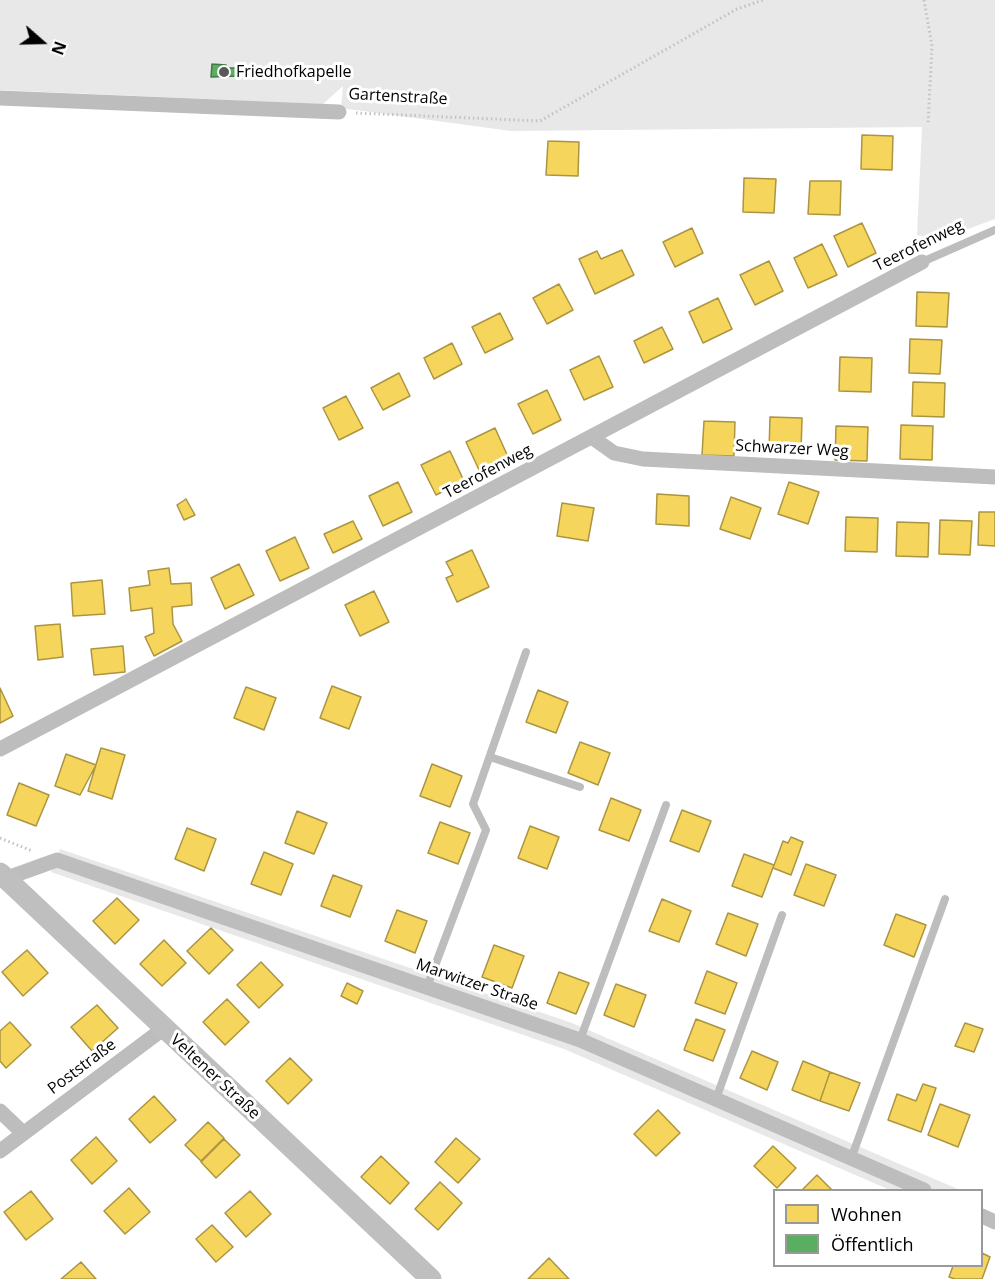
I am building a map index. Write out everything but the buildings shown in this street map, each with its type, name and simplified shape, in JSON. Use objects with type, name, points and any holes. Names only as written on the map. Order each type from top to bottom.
[{"type":"main road","name":"Veltener Straße","points":[[4,875],[164,1029],[431,1279]]},
{"type":"street","name":"Gartenstraße","points":[[0,98],[339,112]]},
{"type":"street","name":"Teerofenweg","points":[[0,749],[922,262]]},
{"type":"street","name":"Schwarzer Weg","points":[[592,438],[614,453],[643,459],[995,477]]},
{"type":"street","name":"Marwitzer Straße","points":[[57,860],[580,1040],[919,1189]]},
{"type":"street","points":[[4,875],[57,860]]},
{"type":"street","name":"Poststraße","points":[[0,1152],[164,1029]]},
{"type":"street","points":[[0,1111],[23,1133]]},
{"type":"lane","name":"Teerofenweg","points":[[922,262],[995,231]]},
{"type":"lane","points":[[427,987],[486,830],[473,804],[526,652]]},
{"type":"lane","points":[[490,757],[580,787]]},
{"type":"lane","points":[[580,1040],[666,805]]},
{"type":"lane","points":[[851,1159],[945,899]]},
{"type":"lane","points":[[716,1100],[782,915]]},
{"type":"path","name":"Gartenstraße","points":[[339,112],[540,121],[737,9],[763,0]]},
{"type":"path","points":[[924,0],[932,46],[928,125]]},
{"type":"path","points":[[0,838],[57,860]]},
{"type":"shaded area","points":[[0,0],[995,0],[995,219],[938,240],[917,235],[922,127],[511,131],[341,108],[343,86],[323,104],[0,90]]},
{"type":"shaded area","points":[[60,849],[572,1023],[958,1189],[888,1189],[564,1049],[51,872]]},
{"type":"place","name":"Friedhofkapelle","points":[[224,72]]}]
